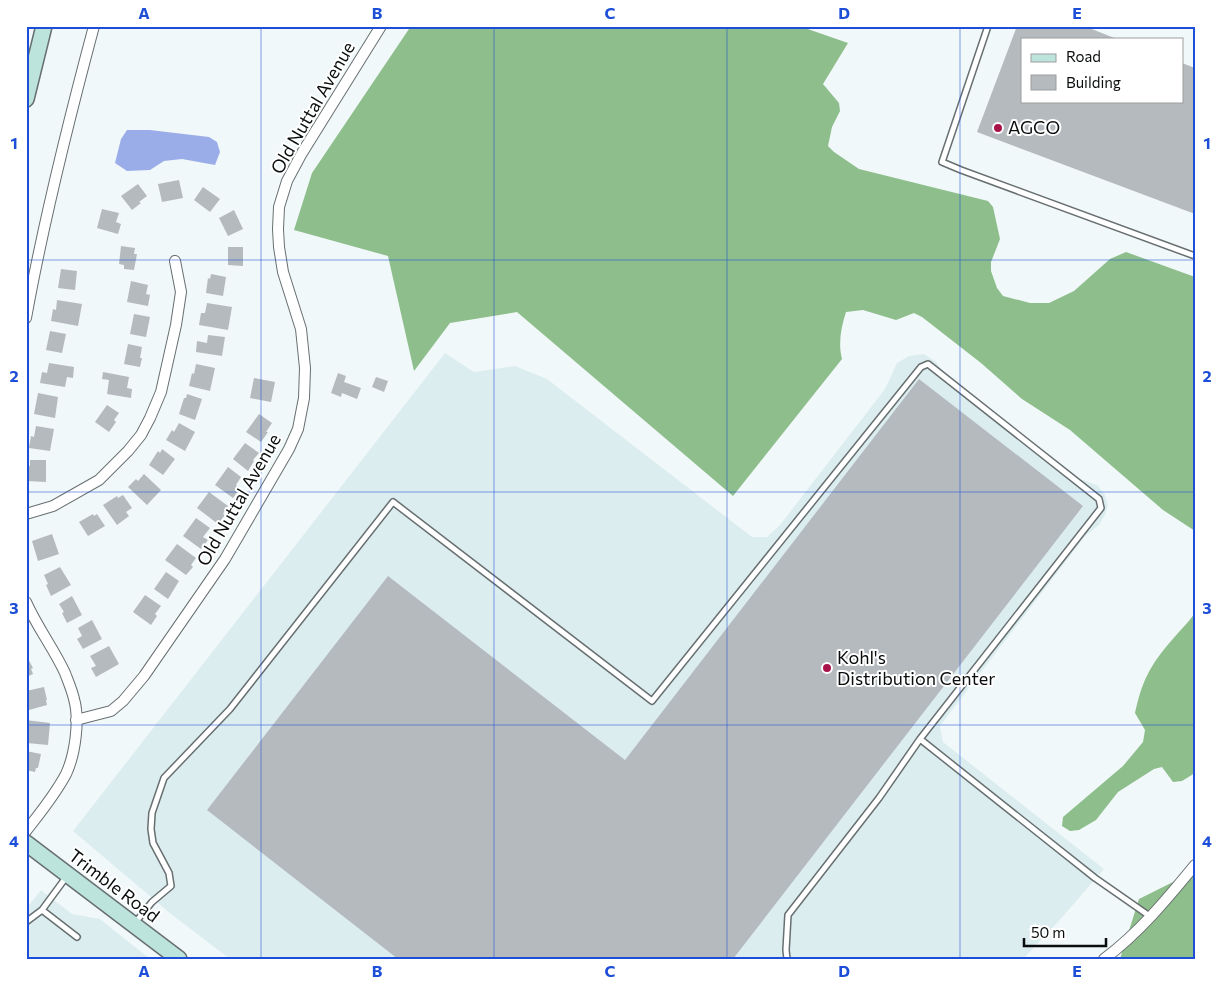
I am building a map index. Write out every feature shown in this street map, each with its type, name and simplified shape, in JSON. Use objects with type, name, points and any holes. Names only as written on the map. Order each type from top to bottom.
[{"type":"street","points":[[26,99],[44,26]]},
{"type":"street","points":[[26,318],[53,185],[94,26]]},
{"type":"street","name":"Old Nuttal Avenue","points":[[76,720],[111,711],[123,701],[144,676],[225,559],[289,450],[298,429],[304,398],[305,368],[301,329],[283,272],[279,247],[279,207],[287,181],[302,153],[381,26]]},
{"type":"street","points":[[26,514],[53,506],[99,480],[141,435],[161,392],[176,324],[180,292],[175,261]]},
{"type":"street","points":[[26,602],[64,673],[75,700],[76,720],[72,754],[66,773],[54,794],[26,831]]},
{"type":"street","name":"Trimble Road","points":[[26,843],[179,959]]},
{"type":"street","points":[[1104,959],[1151,917],[1195,864]]},
{"type":"lane","points":[[988,26],[942,162],[1195,256]]},
{"type":"lane","points":[[134,924],[152,902],[170,886],[169,873],[153,843],[152,828],[152,813],[164,778],[230,710],[393,502],[652,701],[921,367],[928,364],[1099,499],[1101,508],[920,739],[879,798],[788,915],[787,959]]},
{"type":"lane","points":[[920,739],[1095,878],[1151,917]]},
{"type":"lane","points":[[26,922],[42,910],[68,875]]},
{"type":"lane","points":[[42,910],[77,937]]},
{"type":"shaded area","name":"Kohl's Distribution Center","points":[[445,353],[474,372],[515,366],[547,379],[752,537],[767,537],[780,525],[885,389],[897,363],[909,356],[924,354],[936,362],[945,374],[1080,479],[1097,485],[1105,495],[1108,505],[1099,525],[1085,536],[940,726],[943,742],[1104,869],[1023,959],[230,959],[171,914],[73,831]]},
{"type":"shaded area","points":[[41,890],[72,914],[100,919],[150,959],[26,959],[26,909]]},
{"type":"green space","points":[[411,26],[799,26],[848,43],[823,84],[839,103],[840,111],[832,127],[828,146],[859,169],[988,201],[993,207],[1000,239],[991,262],[991,271],[997,288],[1003,296],[1030,303],[1049,303],[1074,291],[1110,259],[1126,252],[1195,277],[1195,531],[1163,510],[1070,430],[1022,399],[981,363],[922,317],[914,313],[896,320],[863,310],[846,312],[840,347],[842,359],[733,496],[517,312],[450,323],[414,371],[388,256],[294,230],[312,173]]},
{"type":"green space","points":[[1195,613],[1195,773],[1182,781],[1173,782],[1162,767],[1154,769],[1118,792],[1096,820],[1079,830],[1070,831],[1062,826],[1063,817],[1123,766],[1143,742],[1145,730],[1135,713],[1144,682],[1158,657]]},
{"type":"green space","points":[[1195,871],[1195,959],[1120,959],[1139,899]]},
{"type":"water","points":[[127,130],[150,130],[209,137],[217,142],[220,152],[215,165],[182,159],[164,161],[150,170],[127,171],[115,163],[121,139]]},
{"type":"building","points":[[1017,26],[1084,26],[1114,38],[1021,38],[1021,102],[1184,102],[1184,64],[1195,68],[1195,214],[977,132]]},
{"type":"building","points":[[179,180],[183,198],[162,202],[158,184]]},
{"type":"building","points":[[138,184],[147,196],[132,210],[121,196]]},
{"type":"building","points":[[203,187],[220,199],[210,212],[194,200]]},
{"type":"building","points":[[102,209],[119,213],[116,222],[121,224],[118,234],[97,228]]},
{"type":"building","points":[[234,210],[243,229],[228,236],[219,218]]},
{"type":"building","points":[[121,246],[135,248],[134,254],[137,254],[134,270],[124,269],[124,265],[119,264]]},
{"type":"building","points":[[228,247],[243,247],[243,266],[228,265]]},
{"type":"building","points":[[61,269],[77,271],[75,290],[58,288]]},
{"type":"building","points":[[211,274],[226,277],[223,296],[206,293],[208,278],[210,279]]},
{"type":"building","points":[[131,281],[148,285],[146,294],[150,295],[148,306],[127,302]]},
{"type":"building","points":[[57,300],[82,304],[78,326],[51,321],[53,309],[56,310]]},
{"type":"building","points":[[207,303],[232,307],[228,330],[199,325],[201,313],[205,313]]},
{"type":"building","points":[[134,314],[150,317],[146,337],[130,334]]},
{"type":"building","points":[[50,331],[66,334],[62,353],[46,350]]},
{"type":"building","points":[[208,335],[225,337],[222,356],[196,352],[197,341],[207,343]]},
{"type":"building","points":[[128,344],[142,347],[140,367],[124,364]]},
{"type":"building","points":[[49,363],[74,367],[73,378],[67,377],[65,387],[40,383],[42,372],[47,373]]},
{"type":"building","points":[[196,364],[215,368],[210,391],[189,386]]},
{"type":"building","points":[[103,372],[129,377],[127,388],[132,389],[131,398],[107,394],[109,380],[102,379]]},
{"type":"building","points":[[338,373],[346,376],[344,382],[361,388],[357,399],[342,393],[341,397],[331,393]]},
{"type":"building","points":[[376,377],[388,381],[384,392],[372,387]]},
{"type":"building","points":[[254,378],[275,382],[271,402],[250,398]]},
{"type":"building","name":"Kohl's Distribution Center","points":[[919,379],[1083,506],[733,959],[398,959],[207,810],[388,576],[625,760]]},
{"type":"building","points":[[38,393],[58,397],[55,418],[34,414]]},
{"type":"building","points":[[187,394],[202,399],[195,420],[179,414]]},
{"type":"building","points":[[107,405],[119,413],[114,420],[116,422],[109,432],[95,422]]},
{"type":"building","points":[[259,414],[272,423],[261,442],[246,432]]},
{"type":"building","points":[[179,423],[195,432],[185,451],[166,440]]},
{"type":"building","points":[[36,426],[54,429],[50,451],[29,448],[31,436],[34,437]]},
{"type":"building","points":[[245,443],[259,453],[248,471],[233,459]]},
{"type":"building","points":[[162,449],[175,459],[163,475],[149,465],[158,451],[160,453]]},
{"type":"building","points":[[30,460],[46,460],[46,482],[26,481],[26,469],[27,466],[30,466]]},
{"type":"building","points":[[228,467],[241,477],[236,485],[240,488],[233,498],[215,485]]},
{"type":"building","points":[[144,474],[161,490],[147,505],[128,487],[136,479],[138,481]]},
{"type":"building","points":[[209,492],[228,506],[223,514],[225,515],[218,524],[197,508]]},
{"type":"building","points":[[123,495],[132,508],[126,512],[129,516],[117,525],[103,505],[117,496],[118,498]]},
{"type":"building","points":[[93,514],[94,516],[97,514],[105,526],[88,536],[79,522]]},
{"type":"building","points":[[196,518],[210,528],[203,537],[208,540],[201,549],[183,536]]},
{"type":"building","points":[[52,534],[59,554],[38,561],[32,541]]},
{"type":"building","points":[[177,544],[196,558],[191,565],[193,567],[186,575],[165,560]]},
{"type":"building","points":[[60,567],[71,585],[51,596],[44,575]]},
{"type":"building","points":[[166,572],[179,581],[168,599],[154,589]]},
{"type":"building","points":[[145,595],[161,606],[155,614],[157,616],[151,625],[133,612]]},
{"type":"building","points":[[72,596],[82,615],[67,623],[62,613],[64,612],[59,604]]},
{"type":"building","points":[[92,620],[102,639],[83,649],[77,639],[82,636],[78,628]]},
{"type":"building","points":[[109,646],[119,664],[96,677],[91,668],[96,666],[90,656]]},
{"type":"building","points":[[26,655],[33,668],[31,669],[33,674],[26,677]]},
{"type":"building","points":[[44,687],[47,705],[29,710],[26,691]]},
{"type":"building","points":[[26,720],[50,723],[48,745],[27,743],[29,729],[26,728]]},
{"type":"building","points":[[26,751],[41,754],[38,768],[36,768],[35,772],[26,770]]},
{"type":"place","name":"AGCO","points":[[998,128]]},
{"type":"place","name":"Kohl's Distribution Center","points":[[827,668]]}]
